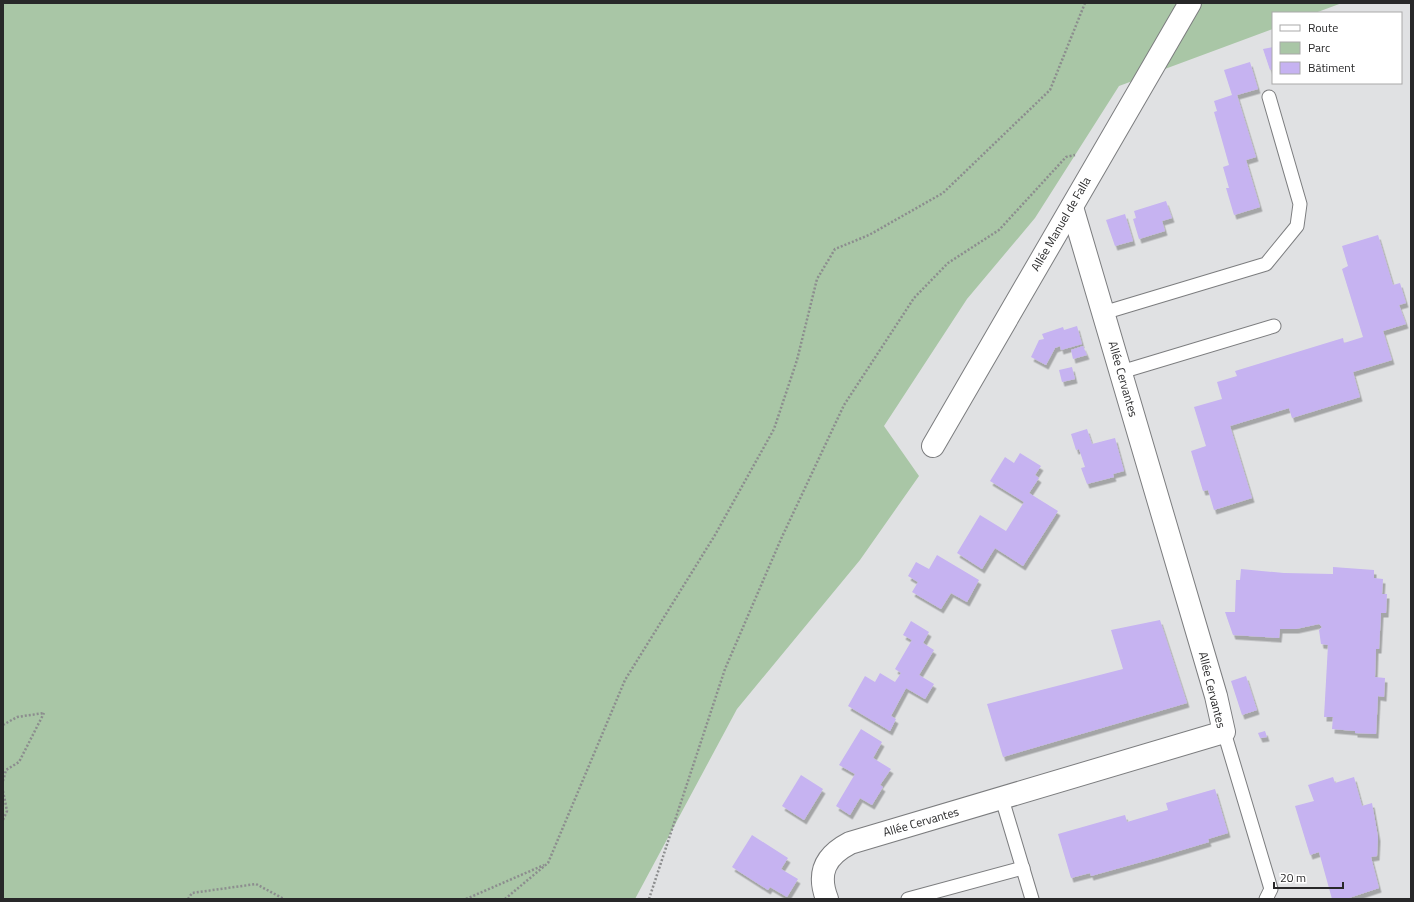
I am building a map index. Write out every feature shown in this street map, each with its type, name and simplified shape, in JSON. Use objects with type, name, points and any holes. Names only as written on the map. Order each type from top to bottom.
[{"type":"street","name":"Allée Manuel de Falla","points":[[933,446],[1190,3]]},
{"type":"street","name":"Allée Cervantes","points":[[827,899],[822,885],[822,870],[838,849],[850,843],[1224,732],[1216,696],[1072,207]]},
{"type":"lane","points":[[1103,313],[1266,264],[1297,226],[1300,204],[1269,97]]},
{"type":"lane","points":[[1120,372],[1274,326]]},
{"type":"lane","points":[[1224,732],[1271,889],[1266,899]]},
{"type":"lane","points":[[1002,799],[1032,899]]},
{"type":"lane","points":[[908,899],[1023,868]]},
{"type":"path","points":[[505,899],[548,864],[625,680],[714,535],[774,429],[797,360],[817,279],[835,250],[869,235],[943,193],[1050,90],[1085,3]]},
{"type":"path","points":[[649,899],[725,669],[781,539],[844,405],[914,298],[948,263],[999,230],[1066,157],[1080,154],[1099,160]]},
{"type":"path","points":[[3,725],[17,717],[44,713],[19,762],[6,770],[3,781]]},
{"type":"path","points":[[3,791],[7,811],[3,820]]},
{"type":"path","points":[[466,899],[548,864]]},
{"type":"path","points":[[188,899],[192,893],[256,884],[284,899]]},
{"type":"green space","points":[[3,3],[1342,3],[1318,12],[1272,12],[1272,29],[1119,86],[1035,218],[967,299],[884,426],[919,476],[860,560],[737,709],[635,899],[3,899]]},
{"type":"building","points":[[1272,47],[1272,69],[1270,70],[1263,49]]},
{"type":"building","points":[[1250,62],[1258,89],[1237,95],[1256,157],[1246,160],[1260,207],[1234,215],[1226,188],[1229,188],[1223,167],[1229,165],[1214,112],[1217,111],[1214,101],[1232,95],[1224,70]]},
{"type":"building","points":[[1166,201],[1172,218],[1162,221],[1165,231],[1139,239],[1133,219],[1136,218],[1134,211]]},
{"type":"building","points":[[1125,214],[1133,241],[1115,246],[1106,220]]},
{"type":"building","points":[[1378,235],[1393,285],[1400,283],[1406,303],[1399,305],[1406,324],[1383,331],[1392,360],[1353,372],[1360,397],[1292,418],[1289,408],[1230,426],[1252,498],[1214,510],[1208,490],[1203,491],[1191,451],[1206,446],[1194,407],[1222,399],[1217,382],[1237,376],[1235,371],[1343,338],[1344,343],[1363,337],[1342,269],[1348,266],[1342,246]]},
{"type":"building","points":[[1077,326],[1082,344],[1061,350],[1060,346],[1055,348],[1046,365],[1031,357],[1039,340],[1044,339],[1042,334],[1063,327],[1064,330]]},
{"type":"building","points":[[1083,346],[1087,355],[1073,359],[1071,350]]},
{"type":"building","points":[[1072,367],[1075,379],[1062,382],[1059,370]]},
{"type":"building","points":[[1087,429],[1092,444],[1115,438],[1124,471],[1113,474],[1114,477],[1087,484],[1081,468],[1085,467],[1079,449],[1076,450],[1071,434]]},
{"type":"building","points":[[1020,453],[1041,466],[1035,475],[1039,478],[1029,493],[1058,511],[1023,566],[995,548],[982,569],[957,553],[980,515],[1006,531],[1024,502],[990,481],[1005,457],[1014,463]]},
{"type":"building","points":[[937,555],[979,580],[967,602],[951,593],[941,609],[912,592],[918,582],[908,576],[916,562],[929,569]]},
{"type":"building","points":[[1333,567],[1374,570],[1374,578],[1383,579],[1382,594],[1387,594],[1386,613],[1381,613],[1379,649],[1376,649],[1375,677],[1385,678],[1384,697],[1378,696],[1376,734],[1355,733],[1355,731],[1332,729],[1333,717],[1324,717],[1328,645],[1321,644],[1319,630],[1322,627],[1319,624],[1296,629],[1280,629],[1279,638],[1233,635],[1225,612],[1235,612],[1236,580],[1240,580],[1241,569],[1284,573],[1333,574]]},
{"type":"building","points":[[1160,620],[1187,703],[1003,757],[987,704],[1123,669],[1111,630]]},
{"type":"building","points":[[911,621],[929,632],[923,643],[934,650],[919,675],[934,684],[925,699],[906,688],[891,716],[896,719],[890,731],[848,706],[865,676],[875,682],[880,673],[895,682],[901,673],[895,669],[912,640],[903,635]]},
{"type":"building","points":[[1246,676],[1257,710],[1242,715],[1231,681]]},
{"type":"building","points":[[861,729],[882,742],[873,758],[891,769],[880,785],[883,787],[872,805],[860,798],[850,815],[836,806],[855,774],[839,765]]},
{"type":"building","points":[[1265,731],[1267,737],[1260,738],[1258,733]]},
{"type":"building","points":[[801,775],[823,789],[804,820],[782,806]]},
{"type":"building","points":[[1333,777],[1335,783],[1354,777],[1362,806],[1372,803],[1378,837],[1377,856],[1371,857],[1379,888],[1346,899],[1332,899],[1319,852],[1310,855],[1295,806],[1314,801],[1308,785]]},
{"type":"building","points":[[1215,789],[1228,833],[1208,839],[1209,842],[1159,857],[1091,876],[1090,873],[1071,878],[1058,834],[1125,815],[1127,822],[1168,810],[1166,803]]},
{"type":"building","points":[[752,835],[788,858],[781,869],[798,879],[787,897],[770,887],[768,890],[732,867]]}]
